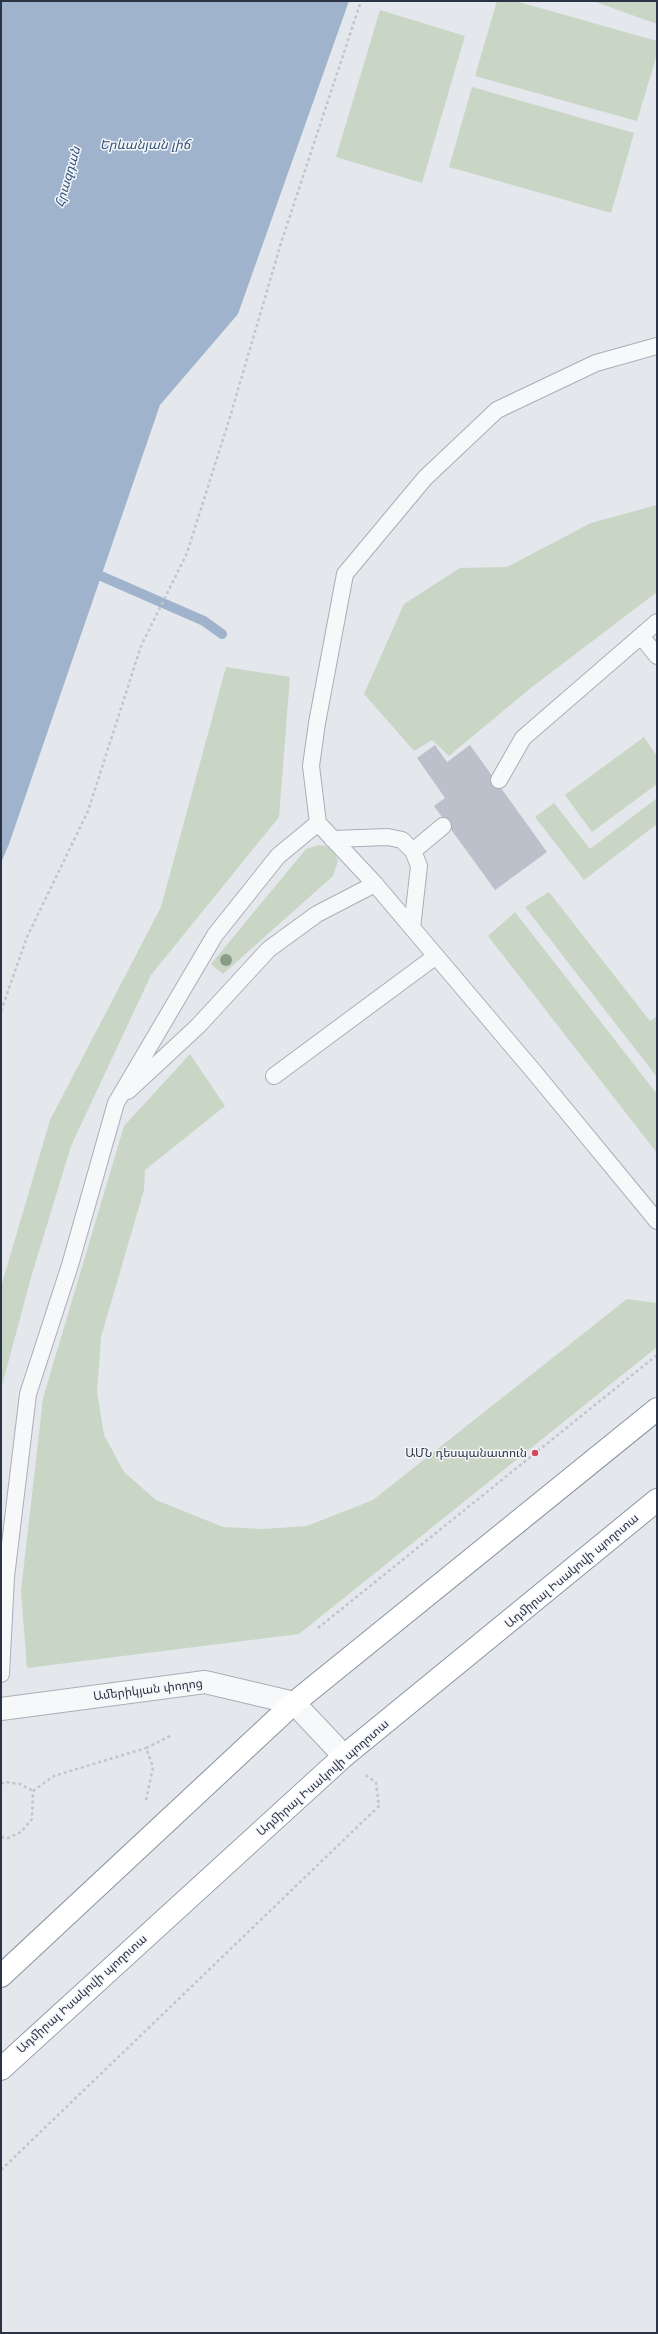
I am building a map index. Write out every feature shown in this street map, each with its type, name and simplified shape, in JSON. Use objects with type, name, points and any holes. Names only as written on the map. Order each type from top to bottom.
[{"type":"highway","points":[[1,1976],[294,1703],[657,1409]]},
{"type":"highway","name":"Ադմիրալ Իսակովի պողոտա","points":[[1,2069],[344,1756],[657,1500]]},
{"type":"street","name":"Ամերիկյան փողոց","points":[[1,1709],[205,1682],[294,1703]]},
{"type":"street","points":[[294,1703],[344,1756]]},
{"type":"lane","points":[[657,346],[596,363],[497,410],[425,478],[345,574],[317,723],[311,766],[318,823],[375,884],[657,1221]]},
{"type":"lane","points":[[499,780],[522,738],[657,622]]},
{"type":"lane","points":[[641,636],[657,656]]},
{"type":"lane","points":[[1,1674],[6,1577],[28,1394],[70,1265],[116,1103],[215,935],[278,856],[318,823]]},
{"type":"lane","points":[[413,851],[443,826]]},
{"type":"lane","points":[[332,839],[388,837],[402,840],[413,851],[419,866],[412,928]]},
{"type":"lane","points":[[116,1103],[198,1026],[269,949],[317,914],[375,884]]},
{"type":"lane","points":[[274,1076],[436,956]]},
{"type":"path","points":[[1,1011],[27,937],[88,811],[141,646],[187,553],[230,417],[282,242],[361,1]]},
{"type":"path","points":[[318,1628],[657,1355]]},
{"type":"path","points":[[33,1791],[54,1776],[146,1748],[172,1735]]},
{"type":"path","points":[[142,1804],[147,1799],[153,1767],[146,1748]]},
{"type":"path","points":[[1,2170],[378,1806],[376,1783],[344,1756]]},
{"type":"path","points":[[1,1784],[5,1782],[20,1784],[33,1791]]},
{"type":"path","points":[[1,1837],[8,1838],[21,1832],[32,1819],[33,1791]]},
{"type":"green space","points":[[497,1],[515,1],[657,41],[657,54],[637,121],[475,76]]},
{"type":"green space","points":[[593,1],[657,1],[657,24]]},
{"type":"green space","points":[[380,10],[465,36],[422,183],[336,157]]},
{"type":"green space","points":[[472,87],[634,133],[611,213],[449,167]]},
{"type":"green space","points":[[657,505],[657,592],[532,687],[449,756],[432,740],[414,751],[364,694],[404,604],[460,568],[507,567],[591,523]]},
{"type":"green space","points":[[226,667],[290,677],[279,817],[151,975],[71,1146],[32,1274],[1,1389],[1,1287],[50,1120],[161,907]]},
{"type":"green space","points":[[644,737],[657,756],[657,784],[592,832],[565,795]]},
{"type":"green space","points":[[657,798],[657,824],[584,880],[535,817],[554,803],[590,849]]},
{"type":"green space","points":[[319,845],[333,848],[338,861],[333,876],[223,974],[211,964],[306,849]]},
{"type":"green space","points":[[549,892],[650,1021],[657,1016],[657,1077],[525,907]]},
{"type":"green space","points":[[515,912],[657,1094],[657,1153],[488,936]]},
{"type":"green space","points":[[190,1054],[225,1106],[145,1170],[144,1190],[101,1337],[97,1392],[104,1435],[124,1472],[156,1500],[223,1527],[262,1529],[307,1526],[373,1500],[627,1299],[657,1303],[657,1347],[299,1634],[27,1668],[21,1591],[43,1398],[124,1126]]},
{"type":"water","name":"Երևանյան լիճ","points":[[1,1],[349,1],[238,314],[160,405],[9,844],[1,863]]},
{"type":"building","points":[[435,745],[447,762],[470,745],[547,852],[495,890],[434,806],[445,798],[417,758]]},
{"type":"waterway","points":[[101,576],[204,621],[222,634]]},
{"type":"place","name":"ԱՄՆ դեսպանատուն","points":[[535,1453]]},
{"type":"water label","name":"Հրազդան","points":[[68,177]]}]
